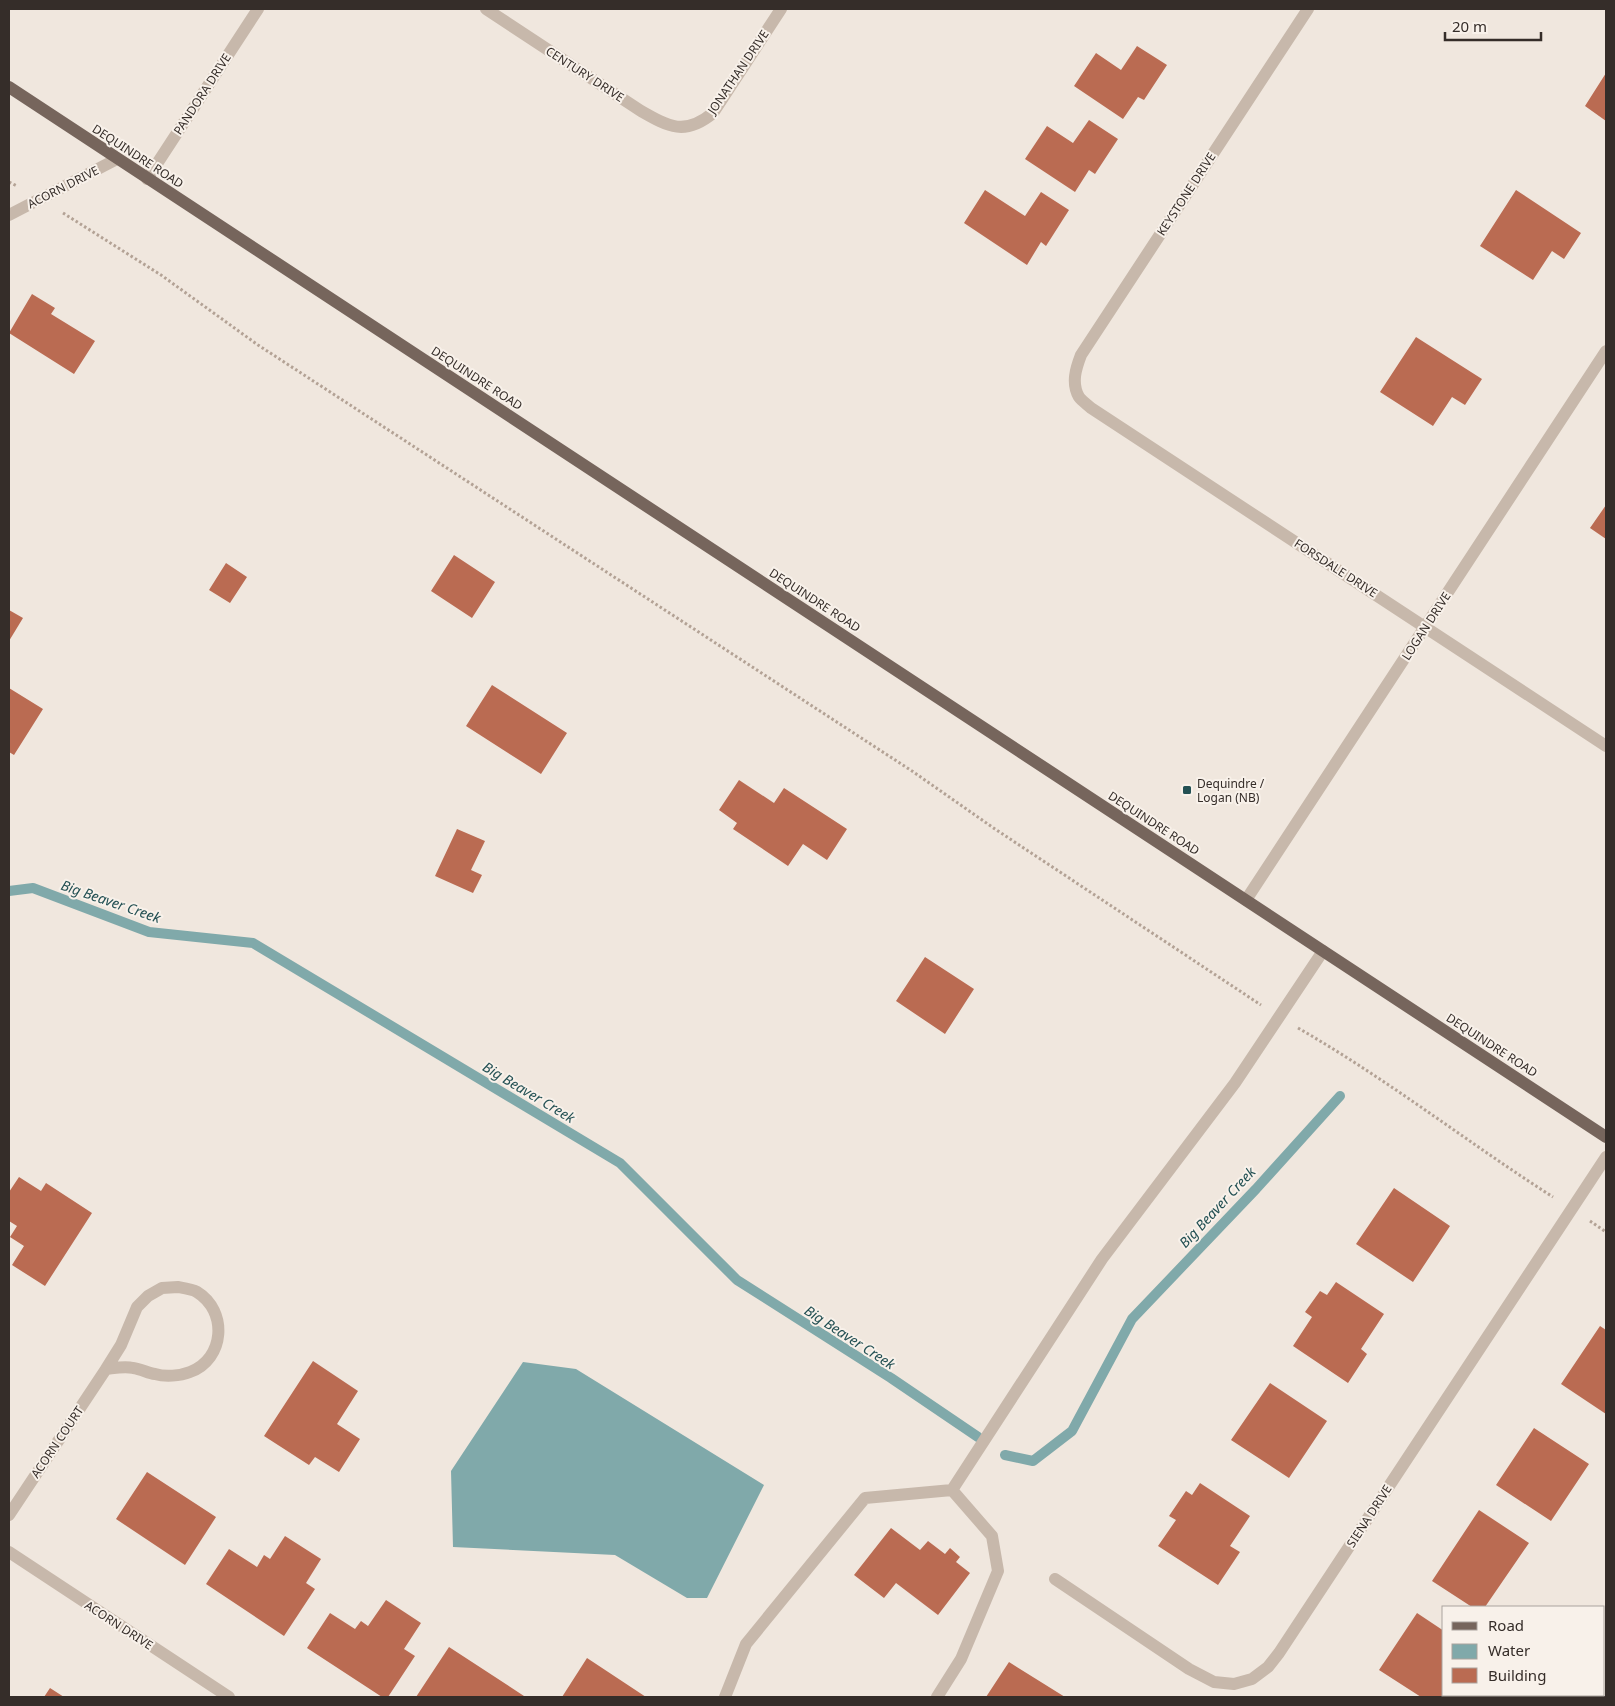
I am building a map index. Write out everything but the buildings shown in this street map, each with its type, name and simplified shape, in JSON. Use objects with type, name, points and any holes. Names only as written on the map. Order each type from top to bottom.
[{"type":"main road","name":"DEQUINDRE ROAD","points":[[9,87],[1606,1137]]},
{"type":"street","name":"PANDORA DRIVE","points":[[147,178],[258,9]]},
{"type":"street","name":"CENTURY DRIVE","points":[[486,9],[648,115],[674,127],[688,127]]},
{"type":"street","name":"JONATHAN DRIVE","points":[[688,127],[701,123],[713,113],[781,9]]},
{"type":"street","name":"KEYSTONE DRIVE","points":[[1075,382],[1075,369],[1081,355],[1308,9]]},
{"type":"street","name":"ACORN DRIVE","points":[[9,215],[117,159]]},
{"type":"street","name":"LOGAN DRIVE","points":[[1246,900],[1606,351]]},
{"type":"street","name":"FORSDALE DRIVE","points":[[1075,382],[1080,397],[1091,408],[1606,746]]},
{"type":"street","points":[[952,1490],[1102,1259],[1234,1083],[1323,951]]},
{"type":"street","name":"SIENA DRIVE","points":[[1055,1578],[1189,1669],[1214,1682],[1234,1684],[1252,1679],[1268,1667],[1606,1157]]},
{"type":"street","name":"ACORN COURT","points":[[9,1515],[121,1345],[137,1307],[148,1296],[162,1288],[178,1287],[195,1291],[211,1303],[218,1318],[219,1335],[213,1351],[203,1365],[189,1372],[173,1375],[157,1375],[133,1368],[106,1369]]},
{"type":"street","points":[[725,1697],[746,1644],[865,1498],[952,1490]]},
{"type":"street","points":[[938,1697],[961,1660],[998,1571],[992,1536],[952,1490]]},
{"type":"street","name":"ACORN DRIVE","points":[[9,1552],[229,1697]]},
{"type":"path","points":[[59,211],[161,275],[258,345],[904,766],[995,829],[1279,1017],[1335,1049],[1373,1074],[1548,1194]]},
{"type":"path","points":[[1590,1220],[1606,1232]]},
{"type":"water","points":[[523,1362],[576,1369],[764,1485],[707,1598],[687,1598],[615,1555],[453,1547],[451,1471]]},
{"type":"waterway","name":"Big Beaver Creek","points":[[9,891],[33,888],[149,932],[253,943],[620,1163],[737,1280],[891,1378],[978,1437]]},
{"type":"waterway","name":"Big Beaver Creek","points":[[1005,1455],[1033,1461],[1072,1431],[1132,1319],[1256,1189],[1340,1096]]},
{"type":"place","name":"Dequindre / Logan (NB)","points":[[1187,790]]}]
